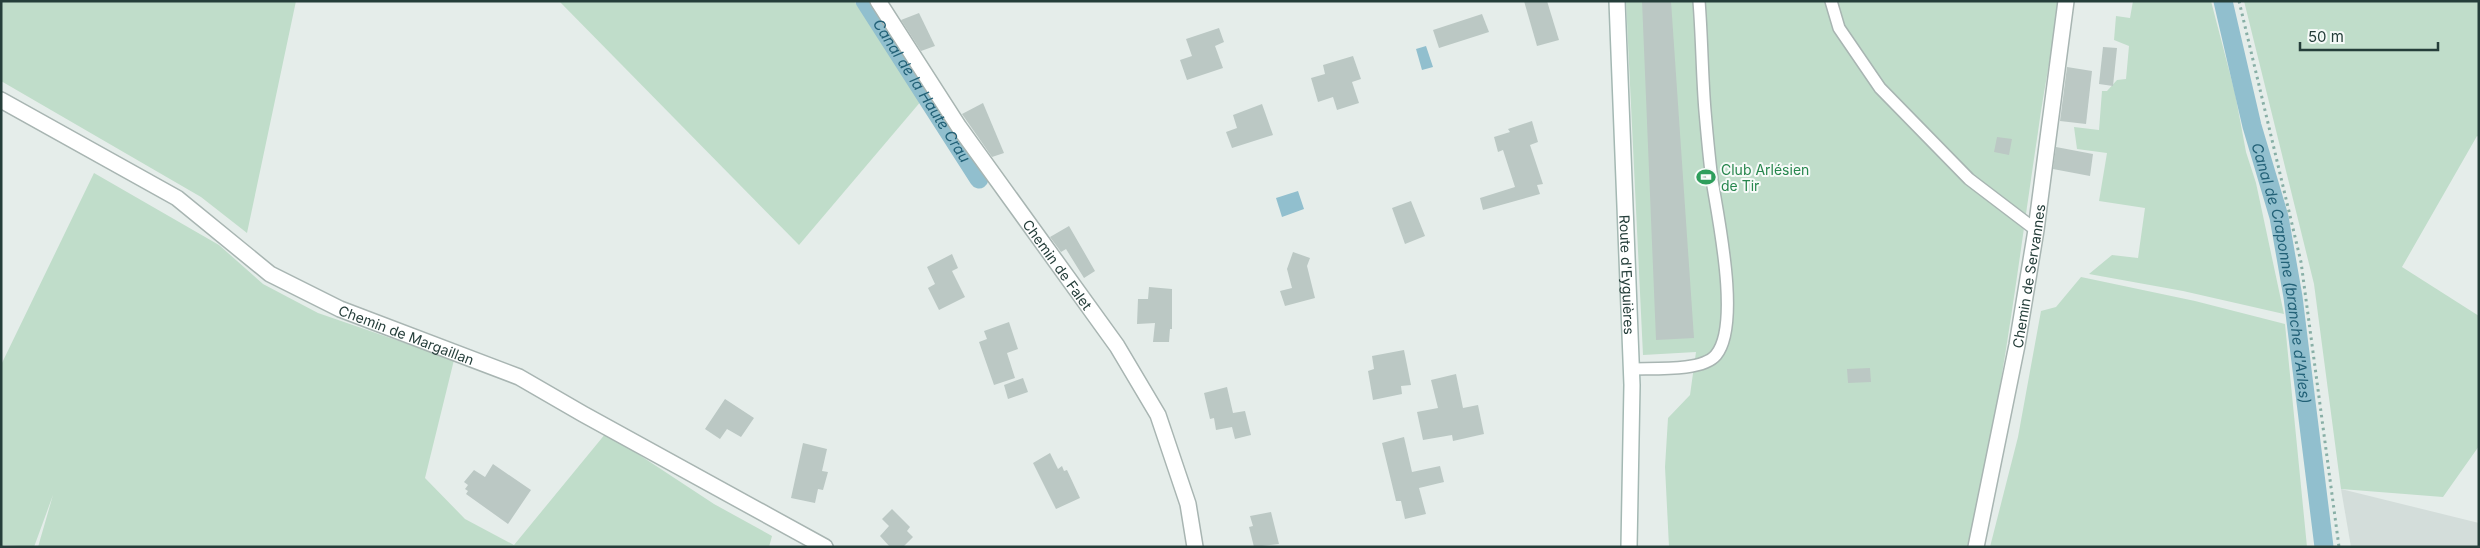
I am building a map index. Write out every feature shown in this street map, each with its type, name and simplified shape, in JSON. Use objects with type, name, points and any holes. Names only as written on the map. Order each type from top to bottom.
[{"type":"street","name":"Chemin de Falet","points":[[878,1],[959,126],[1117,346],[1158,415],[1188,504],[1195,547]]},
{"type":"street","name":"Route d'Eyguières","points":[[1617,1],[1631,369],[1630,547]]},
{"type":"street","name":"Chemin de Servannes","points":[[1976,547],[2017,345],[2036,230],[2066,1]]},
{"type":"street","name":"Chemin de Margaillan","points":[[1,100],[177,198],[270,274],[340,309],[519,377],[825,547]]},
{"type":"lane","points":[[1631,369],[1698,366],[1716,356],[1727,327],[1728,296],[1705,109],[1699,1]]},
{"type":"lane","points":[[1831,1],[1839,28],[1880,88],[1969,179],[2036,230]]},
{"type":"path","points":[[2239,1],[2300,262],[2339,547]]},
{"type":"shaded area","points":[[2341,489],[2479,523],[2479,547],[2351,547]]},
{"type":"green space","points":[[1,1],[296,1],[247,233],[201,197],[1,81]]},
{"type":"green space","points":[[559,1],[854,1],[922,100],[799,245]]},
{"type":"green space","points":[[1626,1],[2060,1],[2040,116],[1999,393],[1967,547],[1669,547],[1665,467],[1668,418],[1690,395],[1696,352],[1643,355]]},
{"type":"green space","points":[[2133,1],[2211,1],[2235,93],[2246,152],[2256,183],[2284,314],[2183,291],[2089,274],[2112,255],[2138,258],[2145,208],[2099,201],[2107,153],[2077,149],[2074,127],[2099,130],[2102,91],[2107,91],[2117,80],[2126,79],[2129,46],[2114,40],[2116,16],[2130,18]]},
{"type":"green space","points":[[2244,1],[2479,1],[2479,137],[2477,136],[2402,267],[2479,316],[2479,446],[2443,497],[2341,489],[2314,284]]},
{"type":"green space","points":[[94,173],[219,245],[263,284],[318,313],[454,360],[425,478],[465,519],[514,545],[606,433],[714,504],[772,536],[769,547],[38,547],[53,495],[34,547],[4,545],[1,547],[1,365]]},
{"type":"green space","points":[[2081,277],[2195,301],[2285,324],[2307,547],[1990,547],[2018,437],[2041,311],[2056,307]]},
{"type":"water","points":[[1426,46],[1433,67],[1422,70],[1416,49]]},
{"type":"water","points":[[1298,191],[1304,209],[1282,217],[1276,198]]},
{"type":"building","points":[[1524,1],[1547,1],[1559,40],[1537,46]]},
{"type":"building","points":[[1642,1],[1671,1],[1694,338],[1656,340]]},
{"type":"building","points":[[919,13],[935,46],[921,51],[901,20]]},
{"type":"building","points":[[1482,14],[1489,32],[1439,48],[1433,30]]},
{"type":"building","points":[[1219,28],[1224,42],[1215,46],[1223,68],[1187,80],[1180,60],[1192,56],[1186,39]]},
{"type":"building","points":[[2103,47],[2117,48],[2113,86],[2099,84]]},
{"type":"building","points":[[1353,56],[1361,79],[1352,82],[1359,103],[1337,110],[1333,97],[1318,102],[1311,78],[1325,74],[1323,65]]},
{"type":"building","points":[[2067,67],[2092,71],[2086,124],[2060,121]]},
{"type":"building","points":[[983,103],[1004,153],[992,157],[962,114]]},
{"type":"building","points":[[1262,104],[1273,135],[1232,148],[1226,132],[1237,128],[1233,115]]},
{"type":"building","points":[[1532,121],[1538,142],[1530,145],[1543,184],[1537,185],[1540,194],[1483,210],[1480,198],[1515,187],[1503,150],[1498,152],[1494,137],[1510,132],[1508,129]]},
{"type":"building","points":[[1997,137],[2012,139],[2009,155],[1994,152]]},
{"type":"building","points":[[2056,147],[2093,154],[2090,176],[2053,169]]},
{"type":"building","points":[[1411,201],[1425,236],[1405,244],[1392,208]]},
{"type":"building","points":[[1069,226],[1095,271],[1084,278],[1066,249],[1061,252],[1050,237]]},
{"type":"building","points":[[1293,252],[1310,258],[1307,266],[1315,298],[1285,306],[1280,291],[1292,288],[1287,269]]},
{"type":"building","points":[[952,254],[958,268],[952,271],[965,297],[939,310],[928,288],[935,284],[927,267]]},
{"type":"building","points":[[1149,287],[1172,289],[1172,329],[1170,329],[1169,342],[1153,342],[1155,323],[1137,324],[1138,299],[1148,299]]},
{"type":"building","points":[[1009,322],[1018,349],[1007,353],[1015,378],[994,385],[979,342],[987,339],[984,331]]},
{"type":"building","points":[[1404,350],[1411,385],[1401,386],[1402,394],[1373,400],[1368,371],[1374,369],[1372,356]]},
{"type":"building","points":[[1870,368],[1871,382],[1848,383],[1847,369]]},
{"type":"building","points":[[1456,374],[1463,408],[1478,405],[1484,434],[1453,441],[1452,435],[1423,440],[1417,412],[1438,408],[1431,380]]},
{"type":"building","points":[[1023,378],[1028,392],[1008,399],[1004,385]]},
{"type":"building","points":[[1227,387],[1233,413],[1245,411],[1251,435],[1235,439],[1232,427],[1216,430],[1214,418],[1210,419],[1204,393]]},
{"type":"building","points":[[725,399],[754,418],[741,437],[727,429],[720,439],[705,429]]},
{"type":"building","points":[[1404,437],[1412,472],[1440,466],[1444,482],[1419,488],[1426,514],[1405,519],[1401,501],[1396,501],[1382,443]]},
{"type":"building","points":[[803,443],[827,449],[822,471],[828,472],[823,490],[818,489],[815,503],[791,498]]},
{"type":"building","points":[[1050,453],[1058,469],[1062,466],[1064,471],[1067,470],[1080,498],[1056,509],[1033,463]]},
{"type":"building","points":[[493,464],[531,490],[508,524],[466,494],[468,491],[465,489],[468,485],[464,482],[474,470],[485,477]]},
{"type":"building","points":[[892,509],[910,527],[907,531],[913,537],[903,547],[890,547],[880,536],[889,526],[882,519]]},
{"type":"building","points":[[1271,512],[1279,544],[1254,547],[1249,527],[1253,526],[1250,516]]},
{"type":"waterway","name":"Canal de la Haute Crau","points":[[865,1],[979,179]]},
{"type":"waterway","name":"Canal de Craponne (branche d'Arles)","points":[[2223,1],[2252,126],[2279,217],[2293,297],[2324,547]]},
{"type":"place","name":"Club Arlésien de Tir","points":[[1706,177]]}]
